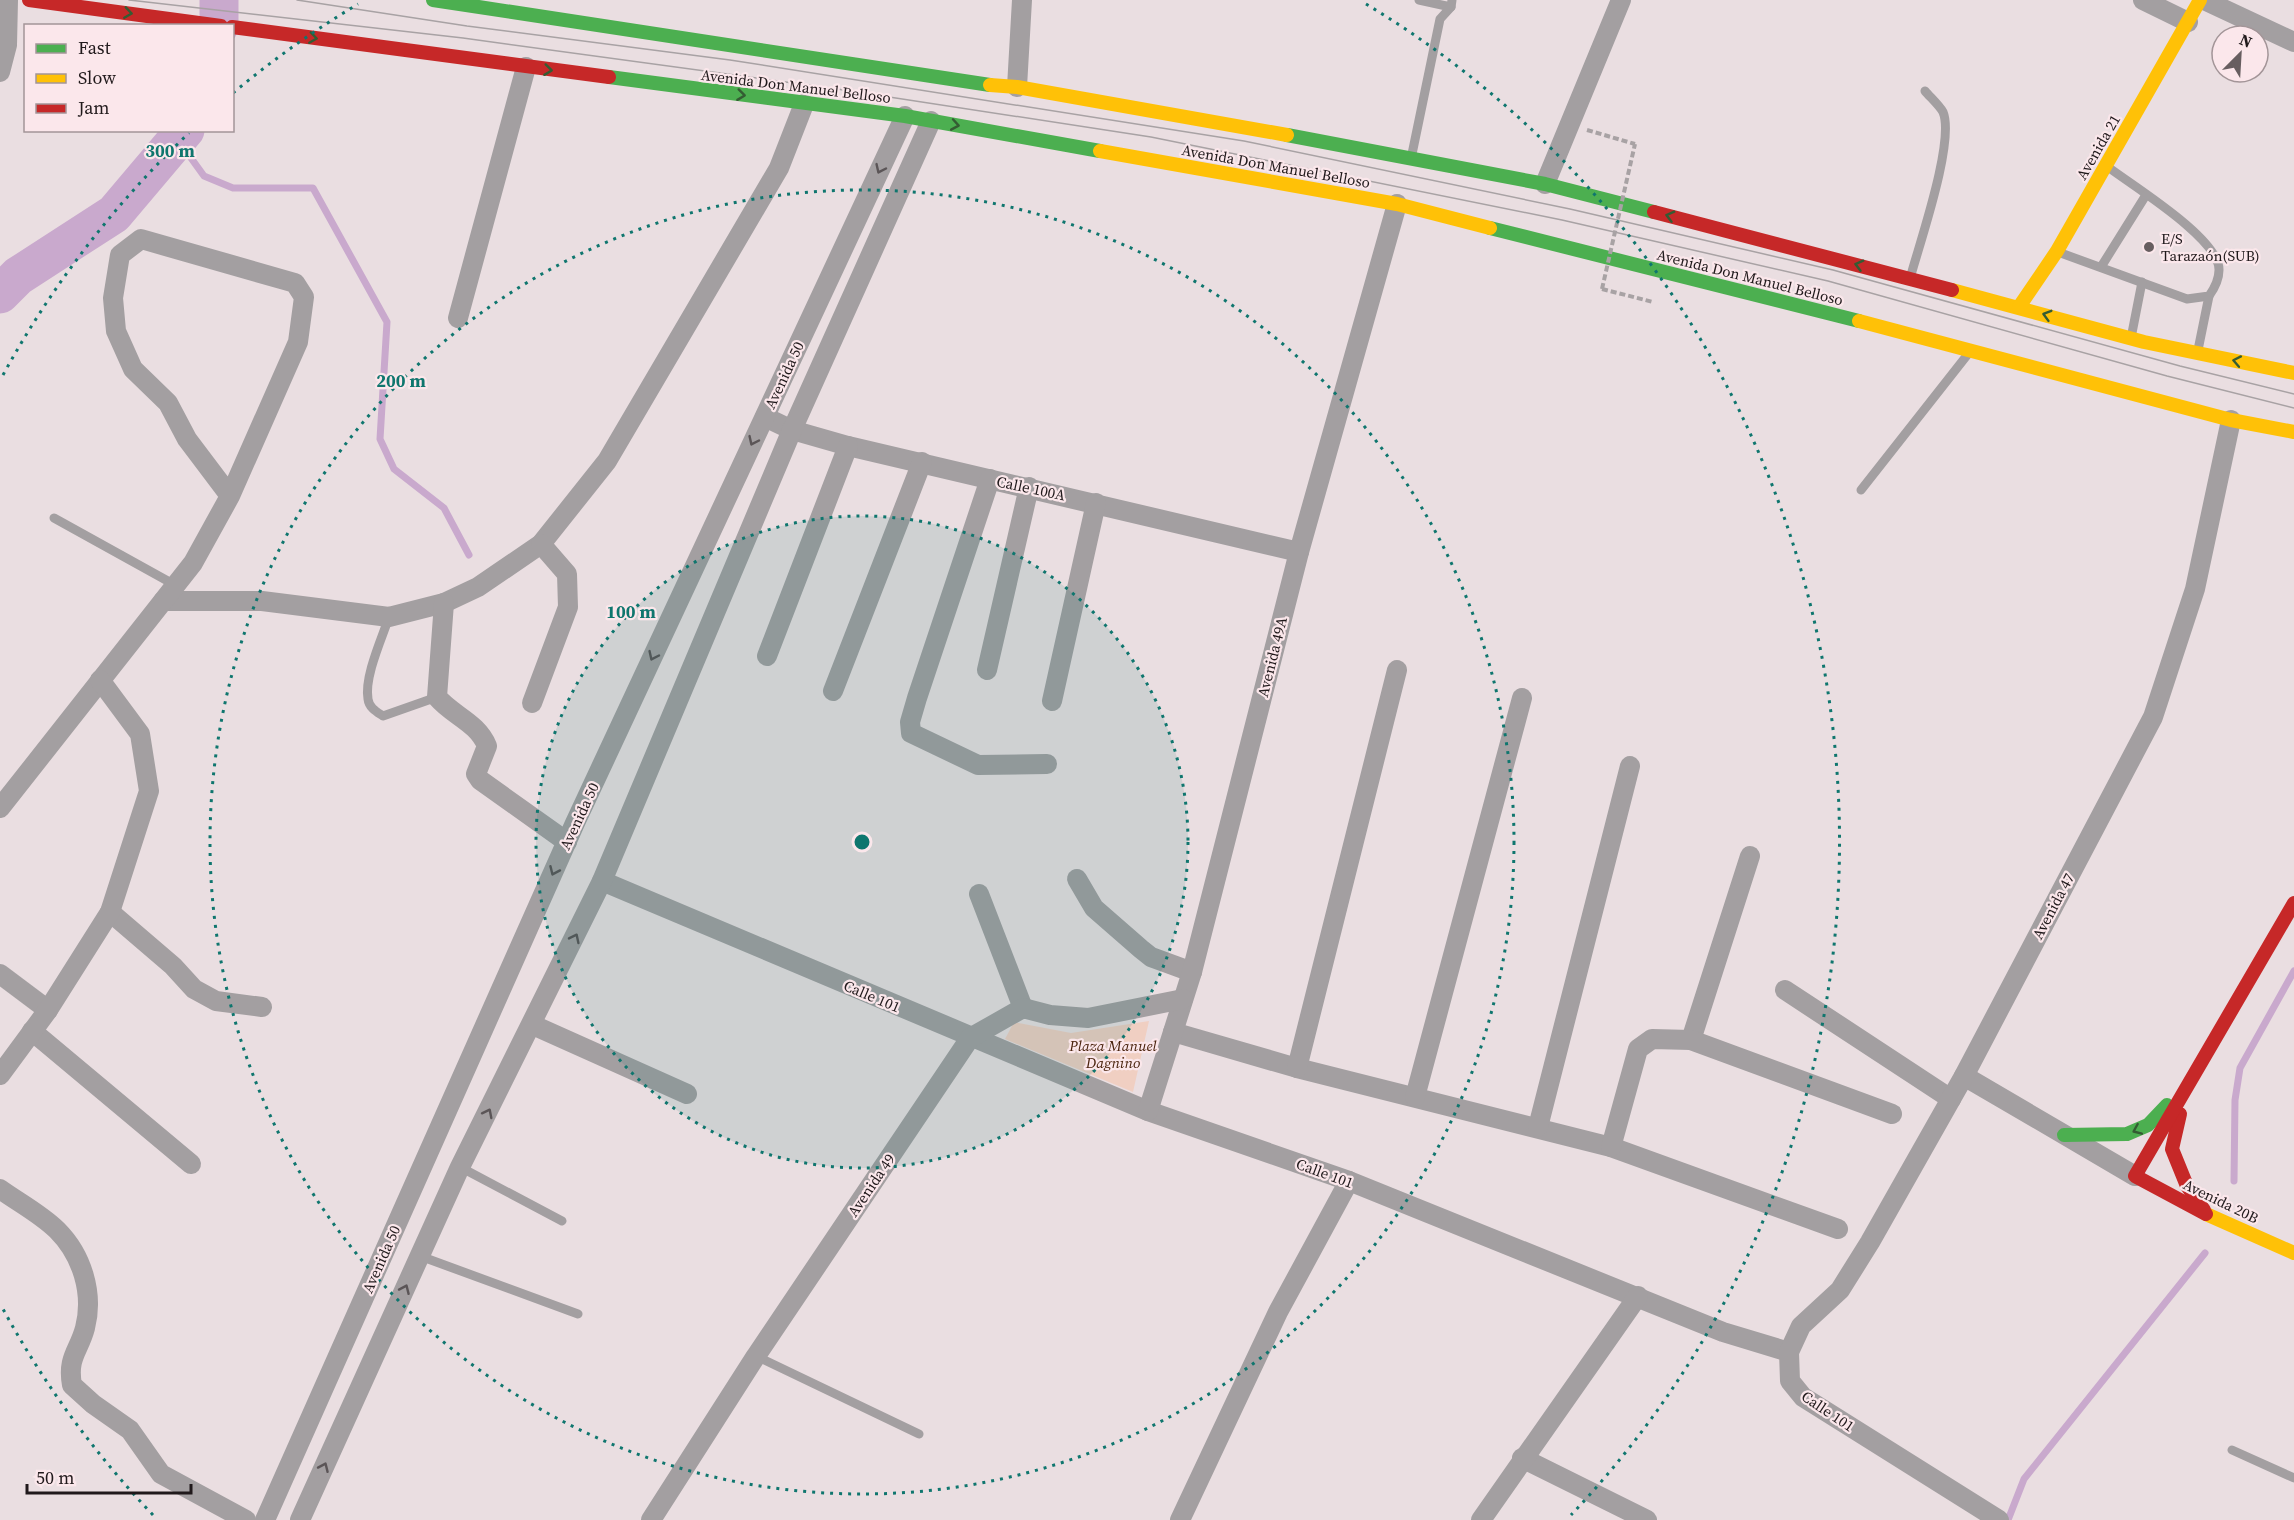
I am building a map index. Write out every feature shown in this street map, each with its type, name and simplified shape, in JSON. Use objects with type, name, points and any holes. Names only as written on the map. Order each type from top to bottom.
[{"type":"main road","points":[[29,0],[206,24]]},
{"type":"main road","name":"Avenida Don Manuel Belloso","points":[[433,0],[991,85],[1017,87],[1411,157],[1545,184],[2019,307],[2131,339],[2294,373]]},
{"type":"main road","name":"Avenida 21","points":[[2019,307],[2057,251],[2202,0]]},
{"type":"main road","name":"Avenida Don Manuel Belloso","points":[[234,27],[904,116],[1397,204],[1971,350],[2231,420],[2294,432]]},
{"type":"main road","points":[[2135,1176],[2213,1044],[2241,989],[2294,903]]},
{"type":"main road","points":[[2064,1135],[2127,1134],[2148,1125],[2173,1098],[2181,1095]]},
{"type":"main road","points":[[2181,1095],[2184,1100],[2172,1149],[2187,1186],[2206,1214]]},
{"type":"main road","name":"Avenida 20B","points":[[2135,1176],[2206,1214],[2294,1253]]},
{"type":"street","points":[[0,72],[7,45],[8,0]]},
{"type":"street","points":[[1017,87],[1022,0]]},
{"type":"street","points":[[1545,184],[1621,0]]},
{"type":"street","points":[[2143,0],[2188,22]]},
{"type":"street","points":[[2202,0],[2294,42]]},
{"type":"street","points":[[458,318],[526,67]]},
{"type":"street","points":[[169,593],[262,601],[389,617],[444,603],[478,587],[541,544],[607,460],[779,168],[804,104]]},
{"type":"street","name":"Avenida 50","points":[[266,1520],[567,842],[904,116]]},
{"type":"street","name":"Avenida 50","points":[[300,1520],[460,1167],[533,1025],[602,881],[792,430],[931,121]]},
{"type":"street","name":"Avenida 49A","points":[[1148,1111],[1192,972],[1299,552],[1397,204]]},
{"type":"street","points":[[0,808],[193,563],[230,496],[298,342],[304,297],[295,283],[141,239],[120,255],[112,298],[116,331],[133,369],[168,402],[188,439],[230,496]]},
{"type":"street","name":"Calle 100A","points":[[765,417],[792,430],[848,446],[1299,552]]},
{"type":"street","name":"Avenida 47","points":[[1789,1352],[1801,1326],[1840,1290],[1951,1099],[2153,717],[2195,589],[2231,420]]},
{"type":"street","points":[[767,656],[848,446]]},
{"type":"street","points":[[832,691],[922,462]]},
{"type":"street","points":[[990,479],[917,698],[910,722],[911,733],[978,765],[1047,764]]},
{"type":"street","points":[[987,670],[1029,487]]},
{"type":"street","points":[[1052,701],[1096,503]]},
{"type":"street","points":[[532,703],[568,607],[567,574],[541,544]]},
{"type":"street","points":[[444,603],[437,697],[444,706],[479,730],[487,746],[476,774],[480,780],[567,842]]},
{"type":"street","points":[[1297,1068],[1397,669]]},
{"type":"street","points":[[0,1075],[48,1010],[110,912],[149,791],[140,734],[100,680]]},
{"type":"street","points":[[1415,1097],[1522,698]]},
{"type":"street","points":[[1538,1127],[1630,766]]},
{"type":"street","points":[[1691,1040],[1750,856]]},
{"type":"street","points":[[1077,879],[1094,908],[1141,949],[1151,957],[1192,972]]},
{"type":"street","name":"Calle 101","points":[[602,881],[970,1038],[1148,1111],[1349,1181],[1750,1342],[1789,1352],[1790,1381],[1803,1397],[1992,1515]]},
{"type":"street","points":[[979,894],[1023,1008],[1050,1015],[1088,1017],[1183,999]]},
{"type":"street","points":[[110,912],[173,966],[194,989],[216,1001],[262,1006]]},
{"type":"street","points":[[0,974],[48,1010]]},
{"type":"street","points":[[1785,990],[1951,1099]]},
{"type":"street","name":"Avenida 49","points":[[651,1520],[756,1356],[970,1038],[1023,1008]]},
{"type":"street","points":[[533,1025],[687,1094]]},
{"type":"street","points":[[32,1031],[190,1164]]},
{"type":"street","points":[[1173,1032],[1297,1068],[1611,1147],[1838,1229]]},
{"type":"street","points":[[1611,1147],[1638,1049],[1652,1039],[1691,1040],[1892,1114]]},
{"type":"street","points":[[1964,1076],[2135,1176]]},
{"type":"street","points":[[1180,1520],[1278,1312],[1349,1181]]},
{"type":"street","points":[[0,1189],[57,1230],[80,1263],[90,1296],[85,1329],[72,1356],[72,1385],[93,1404],[130,1430],[161,1474],[246,1520]]},
{"type":"street","points":[[1481,1520],[1522,1458],[1638,1296]]},
{"type":"street","points":[[1522,1458],[1647,1520]]},
{"type":"lane","points":[[1419,0],[1452,3]]},
{"type":"lane","points":[[1430,1],[1440,19]]},
{"type":"lane","points":[[1411,157],[1440,19],[1452,3]]},
{"type":"lane","points":[[1910,279],[1943,158],[1946,130],[1943,112],[1925,91]]},
{"type":"lane","points":[[2106,166],[2203,238],[2216,255],[2220,270],[2216,286],[2209,296],[2198,353]]},
{"type":"lane","points":[[2102,267],[2146,195]]},
{"type":"lane","points":[[2057,251],[2187,299],[2209,296]]},
{"type":"lane","points":[[2131,339],[2142,282]]},
{"type":"lane","points":[[1861,490],[1971,350]]},
{"type":"lane","points":[[54,518],[169,593]]},
{"type":"lane","points":[[389,617],[370,678],[368,700],[374,711],[383,716],[437,697]]},
{"type":"lane","points":[[460,1167],[562,1221]]},
{"type":"lane","points":[[420,1256],[578,1314]]},
{"type":"lane","points":[[756,1356],[919,1434]]},
{"type":"lane","points":[[2232,1450],[2294,1478]]},
{"type":"path","points":[[1568,125],[1635,144],[1602,289],[1653,302]]},
{"type":"green space","name":"Plaza Manuel Dagnino","points":[[1149,1021],[1133,1092],[1005,1039],[1014,1022],[1071,1033]]},
{"type":"waterway","points":[[219,0],[219,24]]},
{"type":"waterway","points":[[0,294],[18,276],[114,214],[183,132]]},
{"type":"waterway","points":[[178,140],[204,176],[233,188],[313,188],[387,322],[380,439],[394,469],[444,508],[469,555]]},
{"type":"waterway","points":[[2234,1181],[2235,1100],[2240,1068],[2294,971]]},
{"type":"waterway","points":[[2008,1520],[2024,1479],[2205,1253]]},
{"type":"tram line","points":[[129,0],[463,38],[837,89],[1151,137],[1562,220],[1828,281],[2167,376],[2294,408]]},
{"type":"tram line","points":[[297,0],[467,26],[730,60],[1244,141],[1570,209],[1833,270],[2180,366],[2294,394]]},
{"type":"traffic: fast","points":[[433,0],[990,85]]},
{"type":"traffic: fast","points":[[609,77],[905,116],[1100,151]]},
{"type":"traffic: fast","points":[[1287,135],[1545,184],[1654,212]]},
{"type":"traffic: fast","points":[[1490,228],[1859,321]]},
{"type":"traffic: fast","points":[[2064,1135],[2127,1134],[2148,1125],[2167,1105]]},
{"type":"traffic: slow","points":[[2019,307],[2057,251],[2200,0]]},
{"type":"traffic: slow","points":[[990,85],[1017,87],[1287,135]]},
{"type":"traffic: slow","points":[[1100,151],[1397,204],[1490,228]]},
{"type":"traffic: slow","points":[[1952,290],[2144,342],[2294,373]]},
{"type":"traffic: slow","points":[[1859,321],[2231,420],[2294,432]]},
{"type":"traffic: slow","points":[[2206,1214],[2294,1253]]},
{"type":"traffic: jam","points":[[29,0],[206,24]]},
{"type":"traffic: jam","points":[[234,27],[609,77]]},
{"type":"traffic: jam","points":[[1654,212],[1952,290]]},
{"type":"traffic: jam","points":[[2206,1214],[2135,1176],[2294,903]]},
{"type":"traffic: jam","points":[[2180,1114],[2172,1149],[2187,1186],[2204,1210]]},
{"type":"place","name":"E/S Tarazaón(SUB)","points":[[2149,247]]}]
